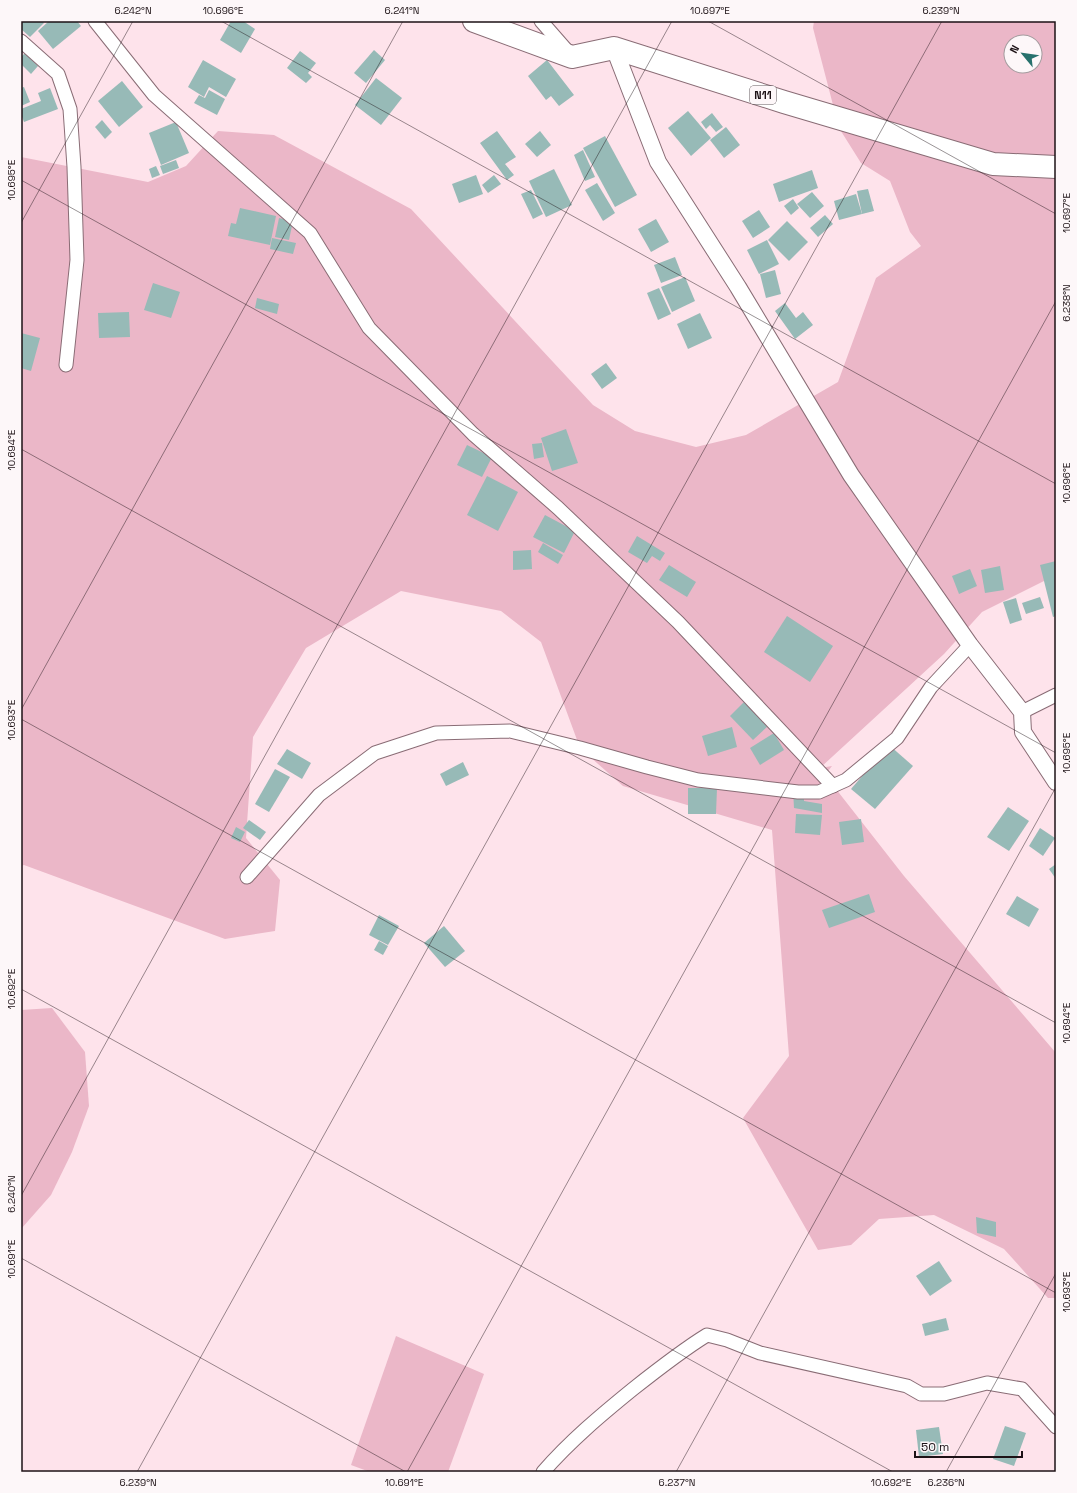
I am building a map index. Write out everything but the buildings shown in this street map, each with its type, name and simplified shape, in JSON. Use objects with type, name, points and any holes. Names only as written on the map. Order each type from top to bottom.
[{"type":"highway","points":[[474,21],[572,57]]},
{"type":"highway","name":"N11","points":[[572,57],[614,48],[784,102],[992,164],[1056,167]]},
{"type":"street","points":[[95,21],[154,95],[310,234],[369,328],[473,434],[558,508],[678,622],[833,786]]},
{"type":"street","points":[[541,21],[572,57]]},
{"type":"street","points":[[21,41],[58,74],[70,109],[74,167],[77,260],[66,365]]},
{"type":"street","points":[[614,48],[658,162],[738,287],[851,475],[970,645],[1022,712],[1023,732],[1056,782]]},
{"type":"street","points":[[247,877],[319,795],[375,752],[436,733],[510,731],[580,748],[698,780],[798,792],[819,792],[846,780],[897,738],[931,687],[970,645]]},
{"type":"street","points":[[1022,712],[1056,694]]},
{"type":"street","points":[[543,1472],[557,1455],[594,1421],[681,1351],[707,1335],[727,1340],[760,1353],[907,1386],[921,1394],[944,1394],[987,1383],[1022,1389],[1056,1427]]},
{"type":"shaded area","points":[[814,21],[1056,21],[1056,575],[982,612],[944,654],[820,768],[832,766],[825,775],[904,876],[1056,1053],[1056,1298],[1048,1298],[1004,1249],[934,1215],[879,1219],[851,1245],[818,1250],[743,1118],[789,1056],[772,830],[623,786],[580,748],[541,642],[501,611],[401,591],[306,648],[253,737],[246,838],[280,880],[275,931],[225,939],[24,865],[21,866],[21,157],[148,182],[186,166],[218,131],[274,135],[411,209],[593,405],[635,431],[696,447],[746,435],[838,382],[876,278],[921,246],[910,232],[890,181],[861,163],[839,128],[813,28]]},
{"type":"shaded area","points":[[52,1008],[85,1052],[89,1106],[72,1152],[51,1195],[21,1229],[21,1010]]},
{"type":"shaded area","points":[[396,1336],[484,1374],[448,1472],[370,1472],[351,1465]]}]
